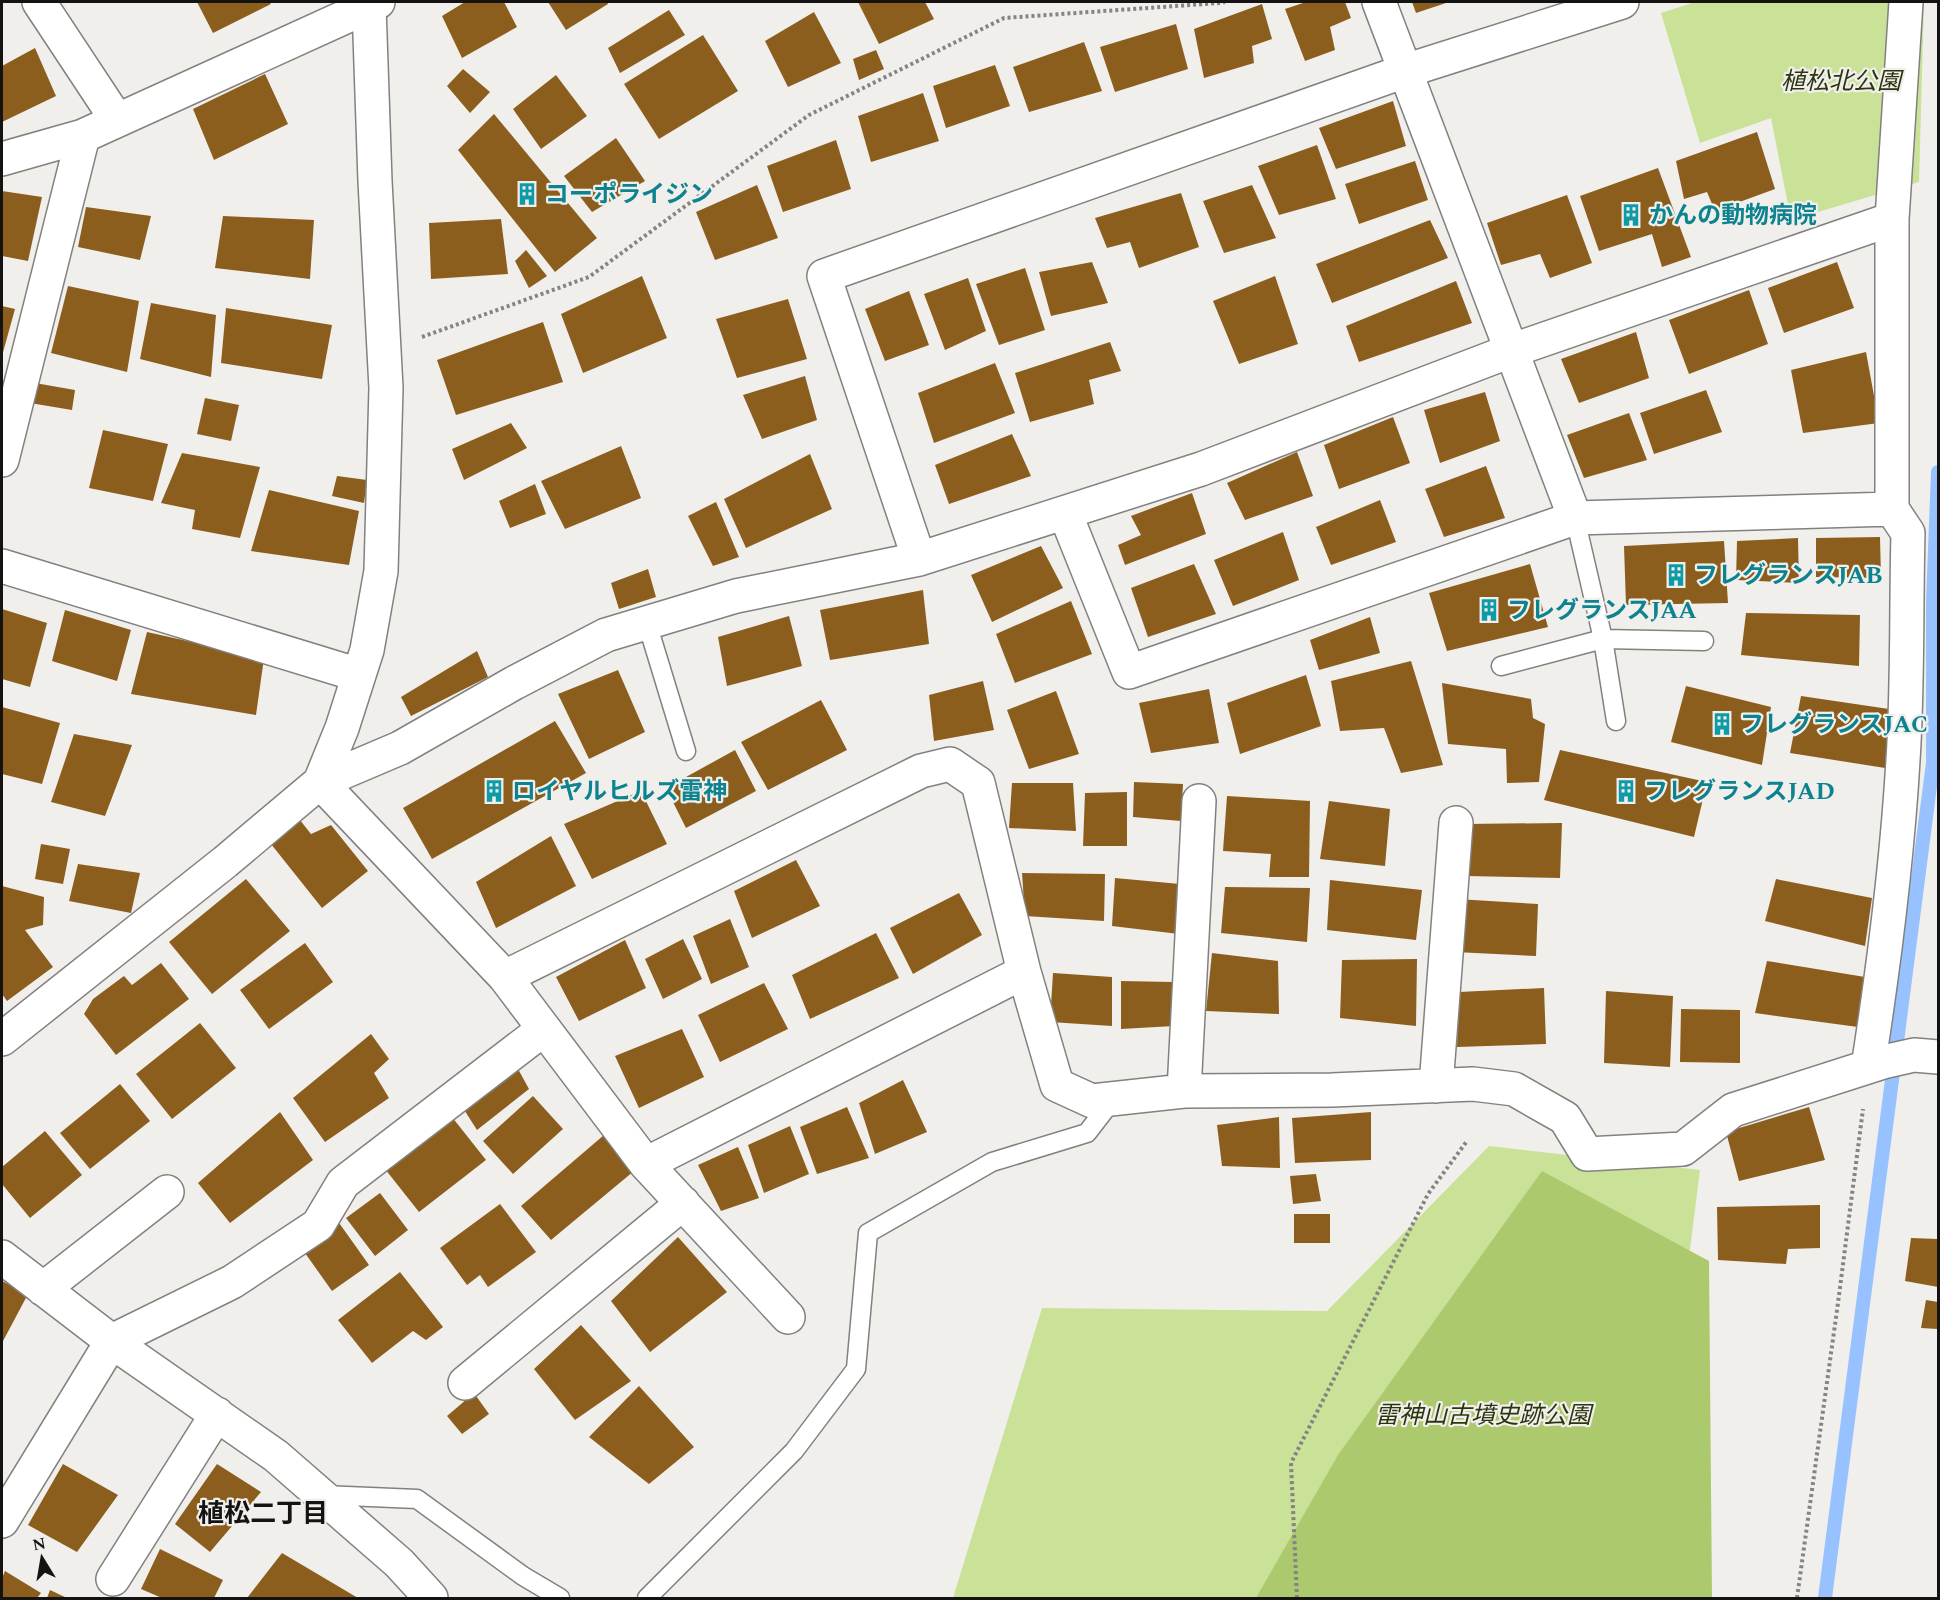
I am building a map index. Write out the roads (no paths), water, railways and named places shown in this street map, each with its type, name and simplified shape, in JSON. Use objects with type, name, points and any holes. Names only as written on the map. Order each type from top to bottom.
[{"type":"street","points":[[39,2],[117,120]]},
{"type":"street","points":[[1379,2],[1575,518]]},
{"type":"street","points":[[918,559],[824,276],[1405,71],[1622,2]]},
{"type":"street","points":[[1875,1064],[1903,758],[1908,533],[1892,509],[1892,219],[1906,2]]},
{"type":"street","points":[[2,159],[82,136],[374,4],[375,181],[386,388],[381,571],[367,650],[342,728],[320,783]]},
{"type":"street","points":[[2,460],[82,136]]},
{"type":"street","points":[[2,1039],[216,870],[320,783],[400,748],[514,683],[606,635],[736,596],[918,559],[1065,513],[1201,468],[1513,350],[1892,219]]},
{"type":"street","points":[[1065,513],[1129,672],[1575,518],[1892,509]]},
{"type":"street","points":[[2,566],[359,675]]},
{"type":"street","points":[[505,977],[921,771],[950,764],[978,783],[1024,972],[1057,1085],[1092,1101],[1184,1091],[1473,1084],[1514,1089],[1565,1118],[1587,1154],[1683,1149],[1733,1110],[1875,1064],[1926,1056]]},
{"type":"street","points":[[320,783],[505,977],[646,1164],[788,1317]]},
{"type":"street","points":[[1184,1091],[1199,801]]},
{"type":"street","points":[[1436,1086],[1456,824]]},
{"type":"street","points":[[646,1164],[1024,972]]},
{"type":"street","points":[[2,1521],[112,1341],[232,1282],[318,1225],[343,1183],[544,1029]]},
{"type":"street","points":[[43,1289],[167,1192]]},
{"type":"street","points":[[465,1383],[683,1203]]},
{"type":"street","points":[[2,1257],[112,1341],[276,1456],[399,1563],[431,1599]]},
{"type":"street","points":[[114,1579],[217,1414]]},
{"type":"lane","points":[[1575,518],[1603,639],[1616,721]]},
{"type":"lane","points":[[647,623],[686,751]]},
{"type":"lane","points":[[1501,666],[1603,639],[1704,641]]},
{"type":"lane","points":[[646,1599],[794,1451],[856,1370],[868,1233],[992,1162],[1087,1133],[1114,1098]]},
{"type":"lane","points":[[322,1495],[417,1499],[523,1576],[560,1599]]},
{"type":"waterway","points":[[1825,1598],[1933,763],[1933,601],[1938,472]]},
{"type":"place","name":"コーポライジン","points":[[527,194]]},
{"type":"place","name":"かんの動物病院","points":[[1631,215]]},
{"type":"place","name":"フレグランスJAB","points":[[1676,575]]},
{"type":"place","name":"フレグランスJAA","points":[[1489,610]]},
{"type":"place","name":"フレグランスJAC","points":[[1722,724]]},
{"type":"place","name":"ロイヤルヒルズ雷神","points":[[494,791]]},
{"type":"place","name":"フレグランスJAD","points":[[1626,791]]},
{"type":"district","name":"植松二丁目","points":[[263,1513]]},
{"type":"park label","name":"植松北公園","points":[[1841,81]]},
{"type":"park label","name":"雷神山古墳史跡公園","points":[[1483,1415]]}]
